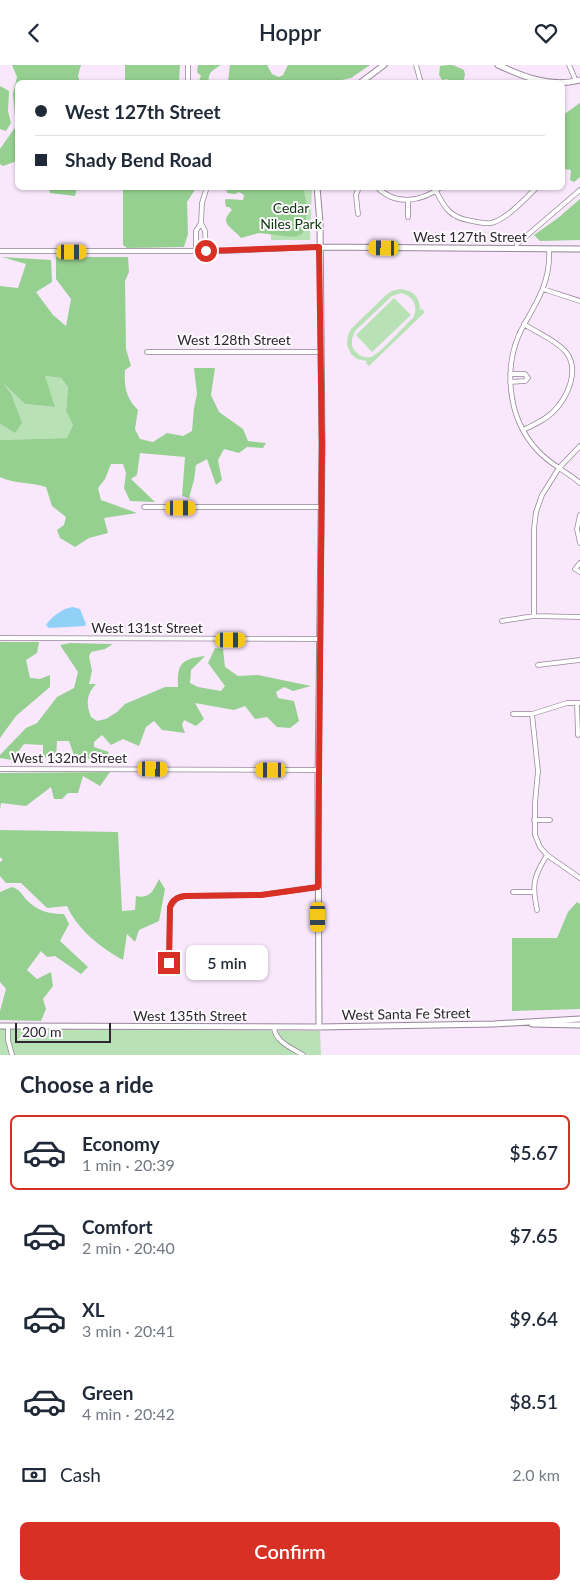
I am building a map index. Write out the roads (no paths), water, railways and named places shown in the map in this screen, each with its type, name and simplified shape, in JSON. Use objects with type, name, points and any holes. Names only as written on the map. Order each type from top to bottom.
[{"type":"street","points":[[188,65],[188,80]]},
{"type":"street","points":[[364,80],[384,65]]},
{"type":"street","points":[[416,65],[420,80]]},
{"type":"street","points":[[498,65],[535,80]]},
{"type":"street","points":[[565,82],[578,80],[570,65]]},
{"type":"street","points":[[196,251],[196,231],[201,223],[202,203],[206,190]]},
{"type":"street","points":[[317,190],[321,507],[318,770],[319,1027]]},
{"type":"street","points":[[357,190],[358,214]]},
{"type":"street","points":[[380,190],[396,199],[408,200],[425,197],[436,191],[447,210],[454,217],[491,223],[504,216],[534,190]]},
{"type":"street","points":[[516,249],[517,244],[580,190]]},
{"type":"street","points":[[408,200],[408,217]]},
{"type":"street","points":[[201,223],[205,231],[206,251]]},
{"type":"street","name":"West 127th Street","points":[[0,251],[206,251],[319,247],[580,249]]},
{"type":"street","points":[[549,249],[548,272],[543,289],[514,349],[510,373],[513,405],[524,430],[538,451],[580,483]]},
{"type":"street","points":[[543,289],[580,301]]},
{"type":"street","points":[[524,325],[562,347],[569,356],[573,372],[568,391],[556,408],[543,419],[524,430]]},
{"type":"street","name":"West 128th Street","points":[[147,352],[320,352]]},
{"type":"street","points":[[510,373],[525,374],[528,378],[525,381],[510,381]]},
{"type":"street","points":[[534,616],[534,529],[536,512],[542,495],[559,468],[580,446]]},
{"type":"street","points":[[144,507],[321,507]]},
{"type":"street","points":[[580,515],[577,529],[580,543]]},
{"type":"street","points":[[580,563],[575,569],[580,572]]},
{"type":"street","points":[[502,621],[534,616],[580,617]]},
{"type":"street","name":"West 131st Street","points":[[0,639],[320,639]]},
{"type":"street","points":[[538,665],[580,661]]},
{"type":"street","points":[[513,714],[532,714],[567,703],[578,703],[578,735]]},
{"type":"street","points":[[532,714],[538,771],[534,819],[537,841],[547,855],[580,878]]},
{"type":"street","name":"West 132nd Street","points":[[0,769],[318,770]]},
{"type":"street","points":[[534,819],[550,820]]},
{"type":"street","points":[[537,910],[534,891],[536,874],[547,855]]},
{"type":"street","points":[[169,963],[170,912],[174,900],[185,896],[261,895],[318,887]]},
{"type":"street","points":[[513,892],[534,891]]},
{"type":"street","name":"West Santa Fe Street","points":[[494,1024],[580,1019]]},
{"type":"street","name":"West Santa Fe Street","points":[[319,1027],[494,1024],[580,1025]]},
{"type":"street","name":"West 135th Street","points":[[0,1026],[319,1027]]},
{"type":"street","points":[[8,1026],[8,1040],[12,1055]]},
{"type":"street","points":[[274,1027],[274,1033],[280,1040],[303,1055]]},
{"type":"water","points":[[73,607],[80,609],[86,624],[85,626],[49,628],[46,625],[58,613]]},
{"type":"park label","name":"Cedar Niles Park","points":[[291,216]]}]
